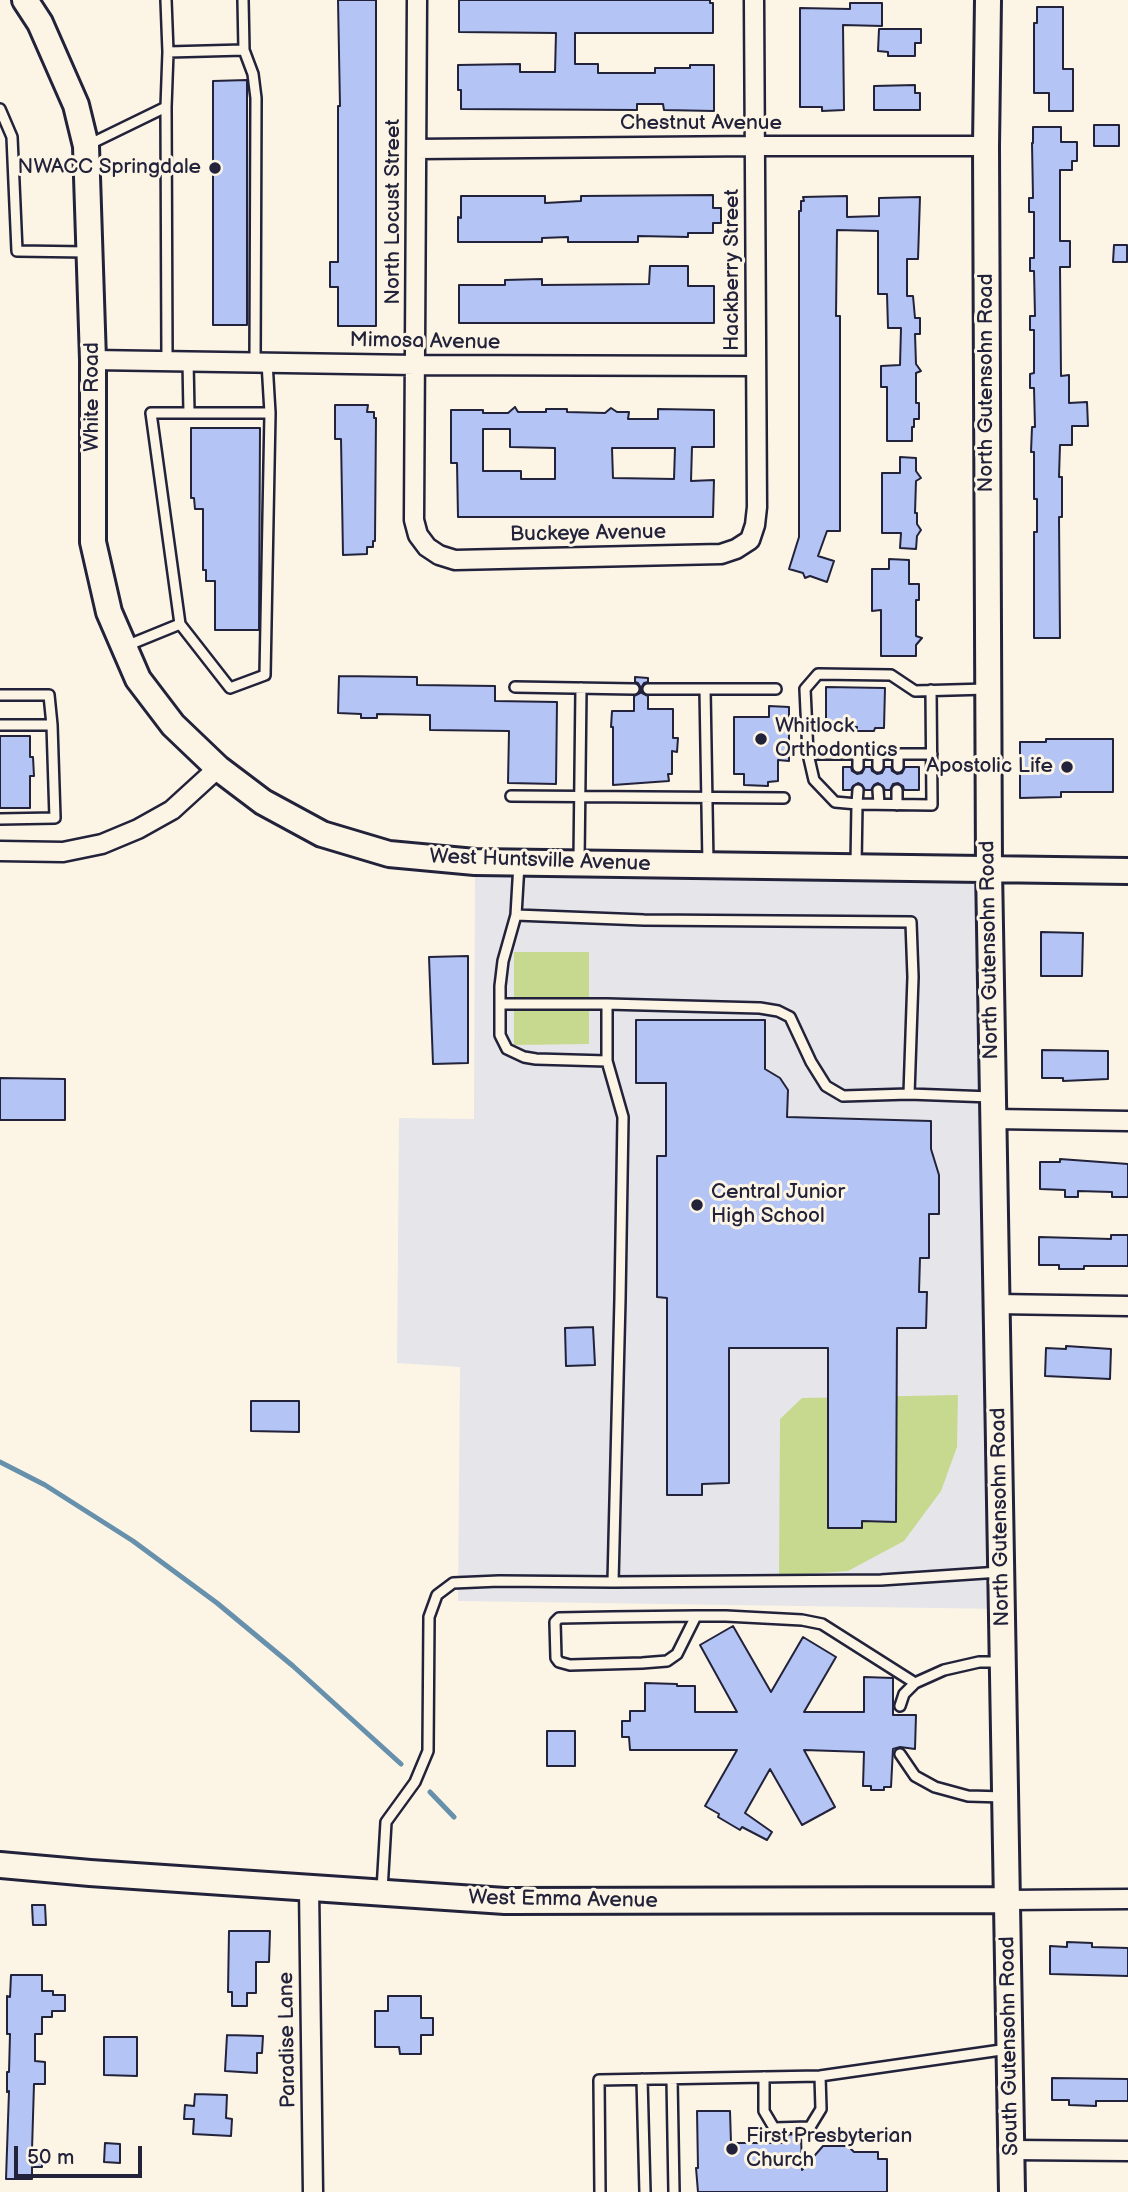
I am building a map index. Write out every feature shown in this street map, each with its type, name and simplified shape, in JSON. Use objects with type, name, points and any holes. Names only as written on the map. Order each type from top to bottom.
[{"type":"street","name":"White Road","points":[[25,0],[40,23],[72,95],[86,146],[93,359],[93,542],[109,612],[138,679],[173,725],[218,768]]},
{"type":"street","name":"North Locust Street","points":[[418,0],[414,520],[418,535],[427,547]]},
{"type":"street","name":"Hackberry Street","points":[[750,540],[757,507],[754,0]]},
{"type":"street","name":"North Gutensohn Road","points":[[988,0],[986,146],[989,869],[1008,1900]]},
{"type":"street","name":"Chestnut Avenue","points":[[417,149],[986,146]]},
{"type":"street","name":"Mimosa Avenue","points":[[93,359],[415,365],[756,366]]},
{"type":"street","name":"Buckeye Avenue","points":[[427,547],[439,555],[455,560],[694,555],[721,554],[750,540]]},
{"type":"street","points":[[0,851],[63,852],[102,844],[138,829],[172,810],[218,768]]},
{"type":"street","name":"West Huntsville Avenue","points":[[218,768],[263,802],[322,834],[389,855],[455,862],[1128,871]]},
{"type":"street","points":[[993,1108],[1128,1121]]},
{"type":"street","points":[[996,1304],[1128,1306]]},
{"type":"street","name":"West Emma Avenue","points":[[0,1864],[90,1873],[505,1901],[1128,1899]]},
{"type":"street","name":"Paradise Lane","points":[[309,1887],[313,2192]]},
{"type":"street","name":"South Gutensohn Road","points":[[1008,1900],[1012,2192]]},
{"type":"street","points":[[1012,2150],[1128,2151]]},
{"type":"lane","points":[[166,0],[167,361]]},
{"type":"lane","points":[[243,0],[244,50],[253,74],[256,98],[261,362],[270,413],[265,676],[230,688],[180,624],[151,413],[270,413]]},
{"type":"lane","points":[[168,52],[244,50]]},
{"type":"lane","points":[[86,146],[166,107]]},
{"type":"lane","points":[[0,109],[12,136],[17,251],[90,252]]},
{"type":"lane","points":[[188,361],[189,413]]},
{"type":"lane","points":[[124,647],[180,624]]},
{"type":"lane","points":[[931,690],[932,805],[835,802],[814,780],[808,754],[805,689],[818,674],[891,675],[915,691],[931,690],[988,689]]},
{"type":"lane","points":[[514,687],[635,689]]},
{"type":"lane","points":[[579,863],[581,688]]},
{"type":"lane","points":[[648,689],[776,689]]},
{"type":"lane","points":[[705,689],[709,865]]},
{"type":"lane","points":[[0,695],[49,695],[55,818],[0,819]]},
{"type":"lane","points":[[0,725],[52,725]]},
{"type":"lane","points":[[808,754],[932,754]]},
{"type":"lane","points":[[858,754],[858,767]]},
{"type":"lane","points":[[878,754],[878,767]]},
{"type":"lane","points":[[898,754],[898,767]]},
{"type":"lane","points":[[856,867],[858,790]]},
{"type":"lane","points":[[878,790],[879,804]]},
{"type":"lane","points":[[897,790],[897,805]]},
{"type":"lane","points":[[511,796],[783,798]]},
{"type":"lane","points":[[519,863],[516,915],[503,961],[500,1035],[507,1049],[524,1057],[607,1061]]},
{"type":"lane","points":[[516,915],[644,920],[911,922],[913,977],[909,1094]]},
{"type":"lane","points":[[500,1004],[607,1004],[760,1008],[778,1011],[790,1017],[811,1062],[826,1086],[843,1096],[909,1094],[993,1108]]},
{"type":"lane","points":[[607,1004],[607,1061],[623,1117],[613,1583]]},
{"type":"lane","points":[[382,1892],[386,1822],[415,1782],[428,1751],[429,1617],[437,1595],[453,1583],[499,1580],[613,1583],[881,1580],[1002,1572]]},
{"type":"lane","points":[[696,1616],[677,1654],[667,1661],[570,1665],[559,1662],[556,1658],[555,1622],[559,1618],[696,1616],[802,1620],[822,1624],[915,1683]]},
{"type":"lane","points":[[900,1706],[904,1694],[915,1683],[944,1670],[979,1662],[1003,1662]]},
{"type":"lane","points":[[900,1754],[915,1776],[935,1787],[968,1796],[1006,1797]]},
{"type":"lane","points":[[600,2192],[599,2080],[820,2076],[1010,2049]]},
{"type":"lane","points":[[764,2077],[764,2111],[774,2127],[810,2127],[821,2109],[820,2076]]},
{"type":"lane","points":[[642,2079],[645,2192]]},
{"type":"lane","points":[[672,2079],[674,2192]]},
{"type":"shaded area","name":"Central Junior High School","points":[[475,862],[989,869],[1002,1609],[458,1601],[460,1367],[397,1363],[399,1118],[474,1119]]},
{"type":"green space","points":[[514,952],[589,952],[589,1044],[514,1045]]},
{"type":"green space","points":[[958,1395],[957,1447],[941,1491],[904,1541],[848,1571],[779,1576],[780,1419],[802,1398]]},
{"type":"building","points":[[338,0],[376,0],[376,326],[338,326],[338,287],[330,287],[330,262],[338,262]]},
{"type":"building","points":[[459,0],[710,0],[710,3],[713,3],[713,33],[575,33],[575,64],[598,64],[598,73],[655,73],[655,68],[714,65],[714,111],[664,110],[663,104],[637,104],[637,110],[461,109],[458,65],[520,64],[520,72],[555,72],[556,33],[459,32]]},
{"type":"building","points":[[850,3],[882,3],[882,26],[843,25],[844,110],[822,111],[822,107],[800,107],[800,8],[850,9]]},
{"type":"building","points":[[1037,7],[1063,7],[1063,69],[1073,69],[1073,111],[1049,111],[1049,93],[1034,93],[1034,23],[1037,23]]},
{"type":"building","points":[[879,29],[921,29],[921,43],[915,43],[915,56],[888,56],[888,52],[878,51]]},
{"type":"building","points":[[247,80],[247,325],[213,325],[213,81]]},
{"type":"building","points":[[915,85],[915,93],[920,93],[920,110],[874,110],[874,86]]},
{"type":"building","points":[[1094,125],[1119,125],[1119,146],[1094,146]]},
{"type":"building","points":[[1033,127],[1061,127],[1061,142],[1077,142],[1077,161],[1072,161],[1072,170],[1060,170],[1060,241],[1070,241],[1070,267],[1060,267],[1061,376],[1069,375],[1069,403],[1087,402],[1088,426],[1072,426],[1072,445],[1060,445],[1060,638],[1034,638],[1034,532],[1037,532],[1037,499],[1034,499],[1034,452],[1031,452],[1032,427],[1035,427],[1034,388],[1030,388],[1030,374],[1034,373],[1034,330],[1030,330],[1030,316],[1035,316],[1034,271],[1030,271],[1030,258],[1034,258],[1034,212],[1029,212],[1029,198],[1033,198]]},
{"type":"building","points":[[713,195],[713,208],[721,208],[721,223],[713,223],[713,233],[688,233],[688,237],[638,236],[638,242],[568,242],[568,237],[542,238],[542,242],[458,242],[461,196],[545,196],[545,203],[581,201],[581,196]]},
{"type":"building","points":[[847,196],[847,217],[879,216],[879,198],[920,197],[918,259],[907,259],[907,296],[913,296],[915,318],[920,318],[920,334],[915,334],[916,364],[921,371],[916,373],[919,419],[914,419],[912,441],[887,441],[887,387],[881,387],[881,366],[900,365],[901,328],[888,328],[887,294],[878,294],[878,231],[837,230],[836,316],[840,316],[840,531],[827,531],[818,556],[834,561],[827,582],[810,576],[805,578],[803,573],[789,569],[799,537],[799,211],[803,197]]},
{"type":"building","points":[[1114,245],[1127,245],[1127,262],[1113,262]]},
{"type":"building","points":[[650,266],[688,266],[688,286],[714,286],[714,323],[459,323],[459,285],[505,285],[505,280],[542,279],[542,285],[649,284]]},
{"type":"building","points":[[335,405],[368,405],[367,412],[374,412],[376,418],[375,541],[373,547],[367,547],[367,554],[343,555],[341,439],[335,439]]},
{"type":"building","points":[[515,407],[518,412],[567,409],[567,412],[605,413],[611,408],[617,412],[629,412],[628,419],[658,419],[658,409],[714,410],[714,447],[692,447],[691,481],[714,480],[713,517],[458,517],[457,463],[451,463],[451,410],[508,413]],"holes":[[[483,429],[510,429],[510,447],[555,448],[555,479],[521,479],[521,471],[483,471]],[[612,448],[675,448],[674,479],[613,478]]]},
{"type":"building","points":[[191,428],[260,428],[259,630],[215,630],[215,581],[206,581],[206,570],[203,570],[203,509],[195,509],[194,498],[191,498]]},
{"type":"building","points":[[900,457],[916,458],[916,471],[921,478],[916,481],[915,513],[921,530],[917,536],[916,549],[900,548],[901,533],[882,533],[882,473],[900,473]]},
{"type":"building","points":[[889,559],[909,560],[909,584],[919,584],[916,636],[922,638],[916,645],[916,656],[881,656],[881,610],[872,611],[872,569],[889,569]]},
{"type":"building","points":[[339,676],[417,677],[417,685],[495,686],[495,701],[557,702],[556,784],[508,783],[509,731],[430,730],[430,715],[377,714],[377,718],[361,718],[361,714],[338,713]]},
{"type":"building","points":[[635,677],[648,678],[648,682],[641,688],[635,682]]},
{"type":"building","points":[[826,687],[885,688],[884,728],[856,731],[857,727],[826,727]]},
{"type":"building","points":[[641,688],[642,693],[648,696],[648,709],[673,709],[673,738],[678,738],[677,752],[672,751],[672,774],[668,774],[669,781],[613,785],[612,711],[634,711],[634,696],[640,693]]},
{"type":"building","name":"Whitlock Orthodontics","points":[[769,706],[789,707],[789,761],[778,760],[778,781],[768,782],[768,786],[744,785],[744,774],[734,774],[734,717],[769,717]]},
{"type":"building","points":[[0,736],[30,736],[34,776],[30,776],[30,808],[0,808]]},
{"type":"building","name":"Apostolic Life","points":[[1046,739],[1113,739],[1113,792],[1061,792],[1061,797],[1020,798],[1020,742],[1046,742]]},
{"type":"building","points":[[843,767],[851,767],[857,774],[862,773],[865,767],[871,767],[877,774],[882,773],[885,767],[891,767],[897,774],[902,773],[905,767],[919,767],[919,790],[904,790],[898,783],[893,784],[890,790],[885,790],[878,783],[871,790],[865,790],[858,783],[851,790],[843,790]]},
{"type":"building","points":[[1041,932],[1083,933],[1082,976],[1041,976]]},
{"type":"building","points":[[468,956],[468,1063],[433,1064],[429,957]]},
{"type":"building","points":[[636,1020],[765,1020],[765,1069],[780,1078],[788,1090],[787,1117],[931,1121],[931,1149],[939,1175],[939,1214],[929,1214],[929,1258],[920,1258],[919,1292],[927,1292],[926,1328],[897,1328],[896,1522],[862,1521],[862,1528],[828,1528],[828,1348],[729,1348],[729,1483],[702,1484],[702,1495],[667,1495],[667,1298],[657,1297],[657,1156],[666,1156],[666,1083],[636,1083]]},
{"type":"building","points":[[1042,1050],[1108,1051],[1108,1079],[1063,1081],[1063,1078],[1042,1078]]},
{"type":"building","points":[[0,1078],[65,1079],[65,1120],[0,1120]]},
{"type":"building","points":[[1060,1159],[1128,1164],[1128,1197],[1112,1197],[1112,1192],[1078,1191],[1078,1197],[1065,1197],[1065,1190],[1040,1189],[1040,1162],[1060,1162]]},
{"type":"building","points":[[1111,1235],[1128,1235],[1128,1266],[1059,1269],[1059,1265],[1039,1265],[1039,1237],[1111,1239]]},
{"type":"building","points":[[593,1327],[595,1365],[566,1366],[565,1328]]},
{"type":"building","points":[[1066,1346],[1111,1349],[1110,1379],[1045,1376],[1046,1348],[1066,1349]]},
{"type":"building","points":[[251,1401],[299,1401],[299,1432],[251,1431]]},
{"type":"building","points":[[733,1626],[771,1692],[803,1637],[836,1657],[804,1712],[864,1712],[864,1677],[893,1678],[893,1715],[916,1715],[915,1749],[893,1749],[891,1787],[871,1790],[871,1786],[863,1786],[864,1752],[804,1750],[835,1807],[802,1825],[770,1769],[745,1813],[772,1832],[767,1840],[742,1827],[740,1830],[705,1806],[737,1750],[630,1750],[629,1737],[622,1737],[622,1721],[630,1721],[630,1711],[645,1711],[645,1683],[695,1686],[695,1712],[737,1712],[700,1645]]},
{"type":"building","points":[[547,1731],[575,1731],[575,1766],[547,1766]]},
{"type":"building","points":[[32,1905],[45,1905],[46,1925],[33,1925]]},
{"type":"building","points":[[229,1931],[270,1931],[269,1962],[256,1962],[256,1993],[247,1993],[247,2006],[232,2006],[232,1992],[228,1992]]},
{"type":"building","points":[[1067,1942],[1092,1943],[1092,1947],[1128,1948],[1128,1976],[1050,1974],[1050,1946],[1067,1947]]},
{"type":"building","points":[[11,1975],[42,1975],[42,1991],[65,1995],[65,2011],[52,2011],[52,2017],[42,2017],[42,2034],[35,2034],[35,2061],[45,2062],[45,2084],[34,2084],[32,2150],[42,2151],[42,2167],[32,2167],[32,2179],[6,2179],[10,2034],[7,2034],[7,1996],[10,1997]]},
{"type":"building","points":[[388,1996],[421,1996],[421,2018],[433,2018],[433,2035],[421,2035],[421,2054],[400,2054],[399,2047],[375,2047],[375,2011],[388,2011]]},
{"type":"building","points":[[227,2035],[263,2036],[262,2053],[257,2053],[257,2073],[225,2071]]},
{"type":"building","points":[[104,2037],[137,2037],[137,2076],[104,2075]]},
{"type":"building","points":[[1052,2078],[1128,2079],[1128,2101],[1096,2101],[1096,2106],[1069,2105],[1069,2100],[1052,2100]]},
{"type":"building","points":[[195,2094],[227,2095],[226,2118],[232,2119],[231,2136],[193,2134],[194,2119],[184,2119],[185,2105],[194,2106]]},
{"type":"building","name":"First Presbyterian Church","points":[[697,2111],[730,2111],[731,2143],[782,2143],[782,2135],[801,2134],[802,2170],[823,2146],[848,2146],[854,2152],[878,2152],[878,2159],[887,2159],[887,2192],[698,2192]]},
{"type":"building","points":[[105,2143],[120,2144],[120,2163],[104,2162]]},
{"type":"waterway","points":[[0,1462],[45,1485],[133,1541],[217,1603],[293,1666],[401,1764]]},
{"type":"waterway","points":[[430,1792],[454,1817]]},
{"type":"place","name":"NWACC Springdale","points":[[215,168]]},
{"type":"place","name":"Whitlock Orthodontics","points":[[761,739]]},
{"type":"place","name":"Apostolic Life","points":[[1067,767]]},
{"type":"place","name":"Central Junior High School","points":[[697,1205]]},
{"type":"place","name":"First Presbyterian Church","points":[[732,2149]]}]
